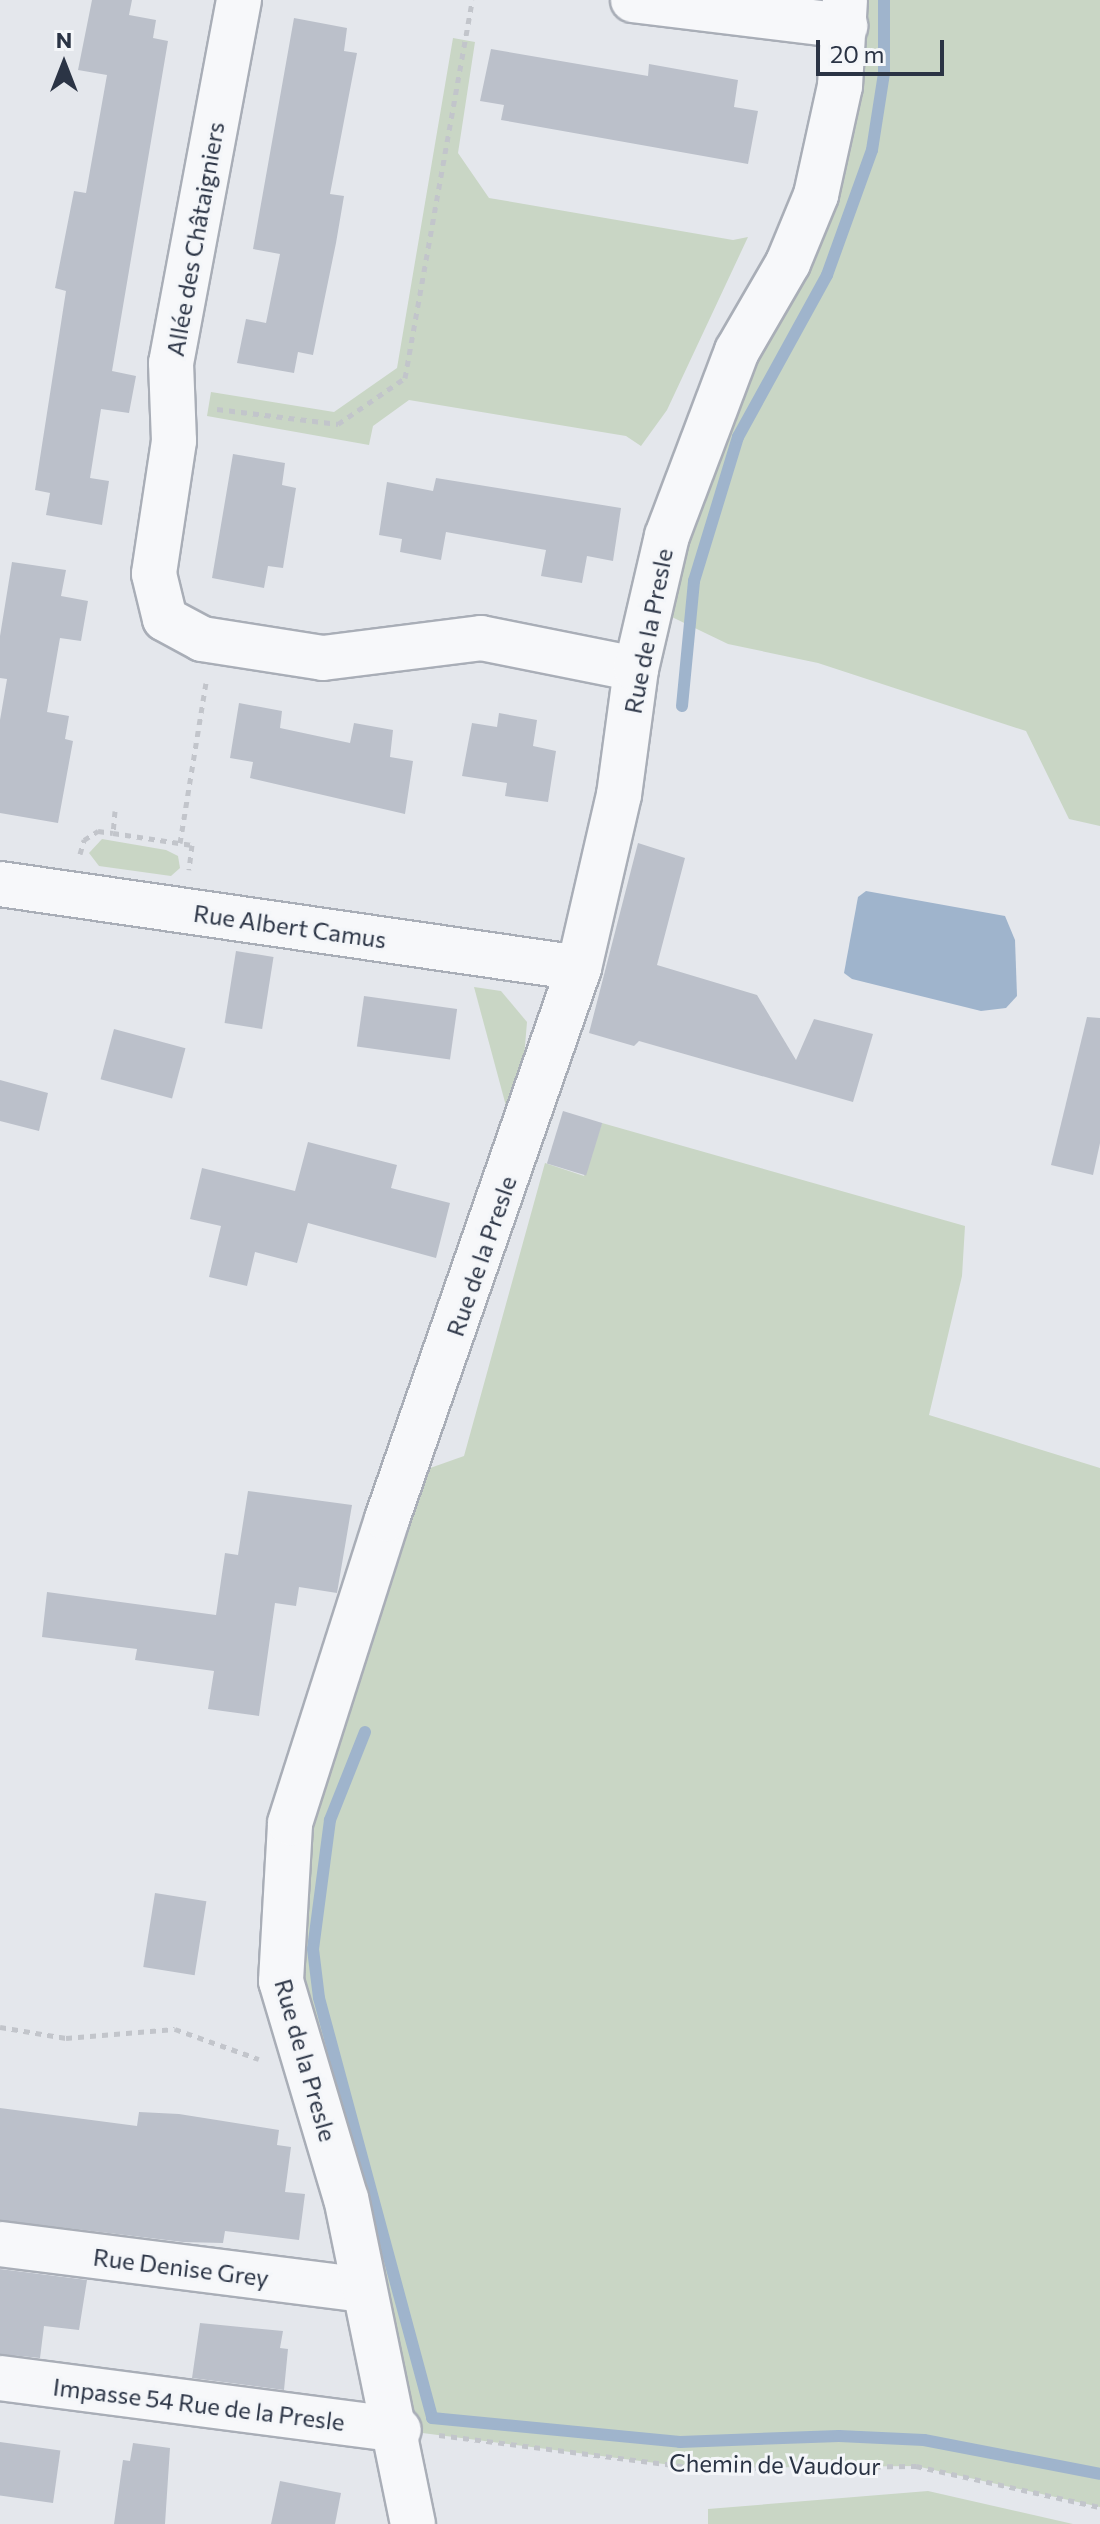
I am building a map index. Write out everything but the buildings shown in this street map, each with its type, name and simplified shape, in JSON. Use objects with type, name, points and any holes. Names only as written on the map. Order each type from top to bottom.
[{"type":"street","name":"Allée des Châtaigniers","points":[[239,0],[171,363],[174,441],[154,574],[165,619],[213,641],[323,658],[481,638],[636,669]]},
{"type":"street","points":[[633,0],[845,13]]},
{"type":"street","name":"Rue de la Presle","points":[[413,2524],[399,2430],[363,2290],[346,2199],[281,1981],[293,1808],[579,968],[619,795],[636,669],[667,536],[697,445],[816,195],[833,137],[845,13]]},
{"type":"street","name":"Rue Albert Camus","points":[[0,884],[579,968]]},
{"type":"street","name":"Rue Denise Grey","points":[[0,2244],[363,2290]]},
{"type":"street","name":"Impasse 54 Rue de la Presle","points":[[0,2378],[399,2430]]},
{"type":"path","points":[[172,403],[338,424],[405,378],[472,0]]},
{"type":"path","points":[[180,843],[213,641]]},
{"type":"path","points":[[115,811],[113,833],[192,845],[184,911]]},
{"type":"path","points":[[0,2027],[66,2038],[175,2029],[248,2053],[313,2089]]},
{"type":"path","name":"Chemin de Vaudour","points":[[399,2430],[695,2468],[916,2466],[1100,2507]]},
{"type":"green space","points":[[845,0],[1100,0],[1100,826],[1069,819],[1026,731],[818,663],[728,644],[649,606],[788,263]]},
{"type":"green space","points":[[453,38],[475,42],[458,153],[489,198],[733,240],[748,237],[667,410],[641,446],[626,436],[409,400],[373,426],[369,445],[207,416],[211,392],[334,412],[397,368]]},
{"type":"green space","points":[[102,839],[166,850],[178,856],[180,868],[171,876],[99,866],[89,853]]},
{"type":"green space","points":[[474,987],[501,991],[527,1022],[524,1058],[506,1106]]},
{"type":"green space","points":[[602,1123],[965,1226],[962,1276],[929,1415],[1100,1468],[1100,2507],[916,2466],[695,2468],[399,2430],[282,1892],[402,1478],[464,1456],[545,1163],[584,1176]]},
{"type":"green space","points":[[928,2491],[1073,2524],[708,2524],[708,2509]]},
{"type":"water","points":[[866,891],[1005,916],[1015,940],[1017,996],[1006,1008],[981,1011],[852,979],[844,973],[858,897]]},
{"type":"waterway","points":[[682,706],[694,581],[738,437],[827,275],[872,150],[884,73],[884,0]]},
{"type":"waterway","points":[[365,1732],[330,1820],[313,1949],[319,1998],[432,2418],[680,2442],[839,2436],[924,2440],[1100,2474]]}]
